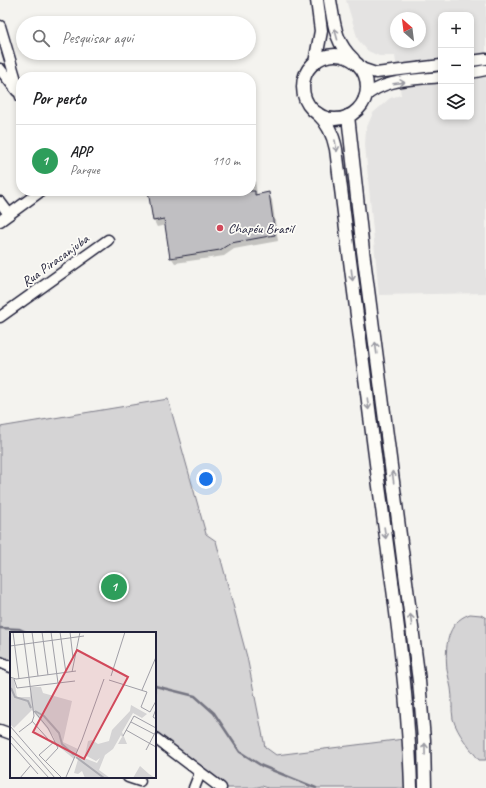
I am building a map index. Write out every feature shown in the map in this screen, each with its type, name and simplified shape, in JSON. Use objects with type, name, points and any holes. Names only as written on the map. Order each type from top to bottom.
[{"type":"street","points":[[315,63],[321,31],[317,0]]},
{"type":"street","points":[[317,113],[332,118],[348,116],[360,106],[367,91],[367,83],[358,65],[344,52],[339,42],[330,0]]},
{"type":"street","points":[[0,26],[16,80]]},
{"type":"street","points":[[411,788],[410,739],[402,658],[370,427],[336,148],[331,130],[325,120],[308,104],[304,86],[307,73],[315,63],[327,56],[334,55],[349,58],[358,65],[376,73],[438,65]]},
{"type":"street","points":[[474,61],[486,59]]},
{"type":"street","points":[[0,69],[16,90]]},
{"type":"street","points":[[474,72],[486,70]]},
{"type":"street","points":[[364,98],[376,88],[385,84],[438,77]]},
{"type":"street","points":[[348,116],[363,252],[419,681],[426,788]]},
{"type":"street","points":[[0,221],[34,196]]},
{"type":"street","points":[[0,202],[9,214]]},
{"type":"street","name":"Rua Piracanjuba","points":[[0,317],[108,240]]},
{"type":"street","points":[[0,662],[10,667]]},
{"type":"street","points":[[0,730],[10,734]]},
{"type":"street","points":[[156,739],[221,788]]},
{"type":"street","points":[[194,788],[200,773]]},
{"type":"street","points":[[131,778],[140,781]]},
{"type":"shaded area","points":[[346,0],[486,0],[486,293],[379,295],[365,145],[366,129],[373,113],[390,98],[401,95],[395,56],[379,56],[368,51],[358,40]]},
{"type":"shaded area","points":[[168,399],[206,534],[216,541],[247,657],[265,747],[276,755],[404,739],[409,788],[268,788],[262,786],[253,788],[224,788],[156,735],[156,632],[10,632],[10,665],[0,661],[0,427]]},
{"type":"shaded area","points":[[470,614],[481,615],[486,618],[486,760],[479,760],[464,741],[455,725],[452,715],[452,692],[447,670],[446,653],[452,629],[462,618]]},
{"type":"building","name":"Chapéu Brasil","points":[[269,192],[275,235],[231,243],[220,250],[170,258],[164,219],[153,221],[149,196],[256,196]]},
{"type":"waterway","points":[[0,628],[19,629],[26,632]]},
{"type":"waterway","points":[[156,686],[195,696],[214,713],[240,752],[262,766],[316,788]]},
{"type":"place","name":"Chapéu Brasil","points":[[220,228]]},
{"type":"place","name":"APP","points":[[114,587]]}]
